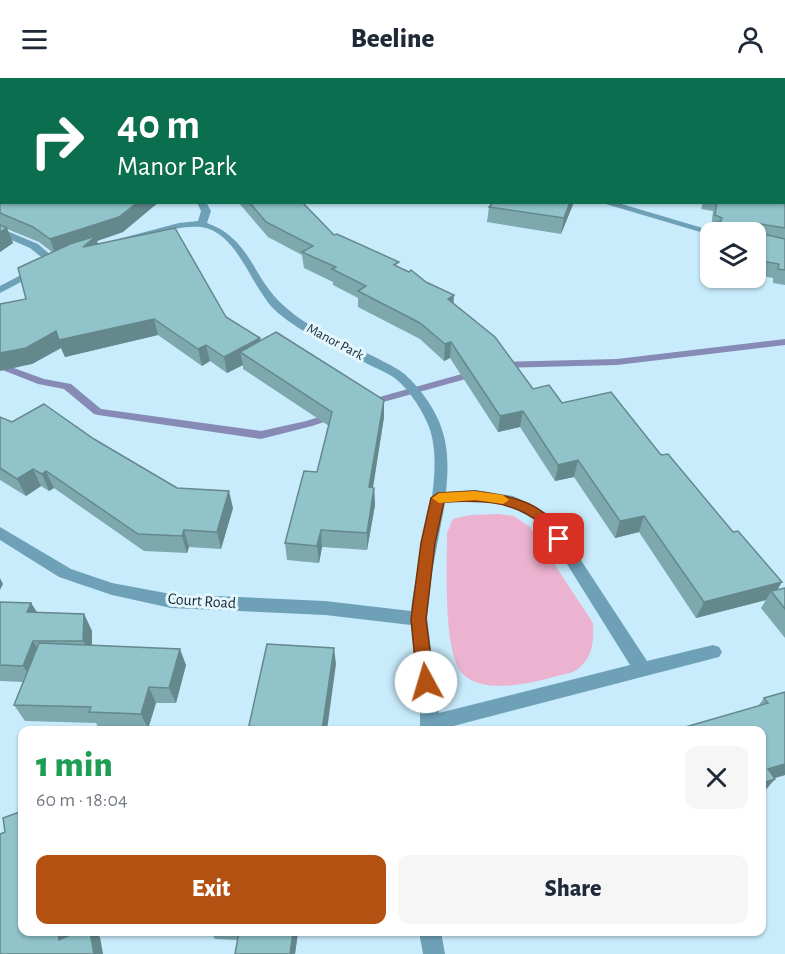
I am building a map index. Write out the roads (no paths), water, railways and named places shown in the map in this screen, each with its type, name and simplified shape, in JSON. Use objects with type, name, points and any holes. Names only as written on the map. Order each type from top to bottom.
[{"type":"street","points":[[95,248],[148,232],[202,224],[206,211],[202,204]]},
{"type":"street","points":[[610,204],[700,229]]},
{"type":"street","name":"Manor Park","points":[[202,224],[218,228],[238,245],[261,286],[278,308],[402,378],[423,405],[438,431],[440,466],[438,498],[428,543],[419,619],[429,726]]},
{"type":"street","points":[[0,231],[59,260],[13,281],[0,290]]},
{"type":"street","points":[[438,498],[475,495],[513,501],[547,520],[644,670]]},
{"type":"street","name":"Court Road","points":[[0,533],[65,573],[112,589],[171,601],[325,608],[419,619]]},
{"type":"street","name":"Manor Park","points":[[433,726],[713,652]]},
{"type":"street","points":[[431,936],[434,954]]},
{"type":"waterway","points":[[501,365],[617,362],[785,342]]},
{"type":"waterway","points":[[0,366],[42,382],[67,386],[98,412],[261,435],[335,415]]},
{"type":"waterway","points":[[369,403],[476,373]]}]
